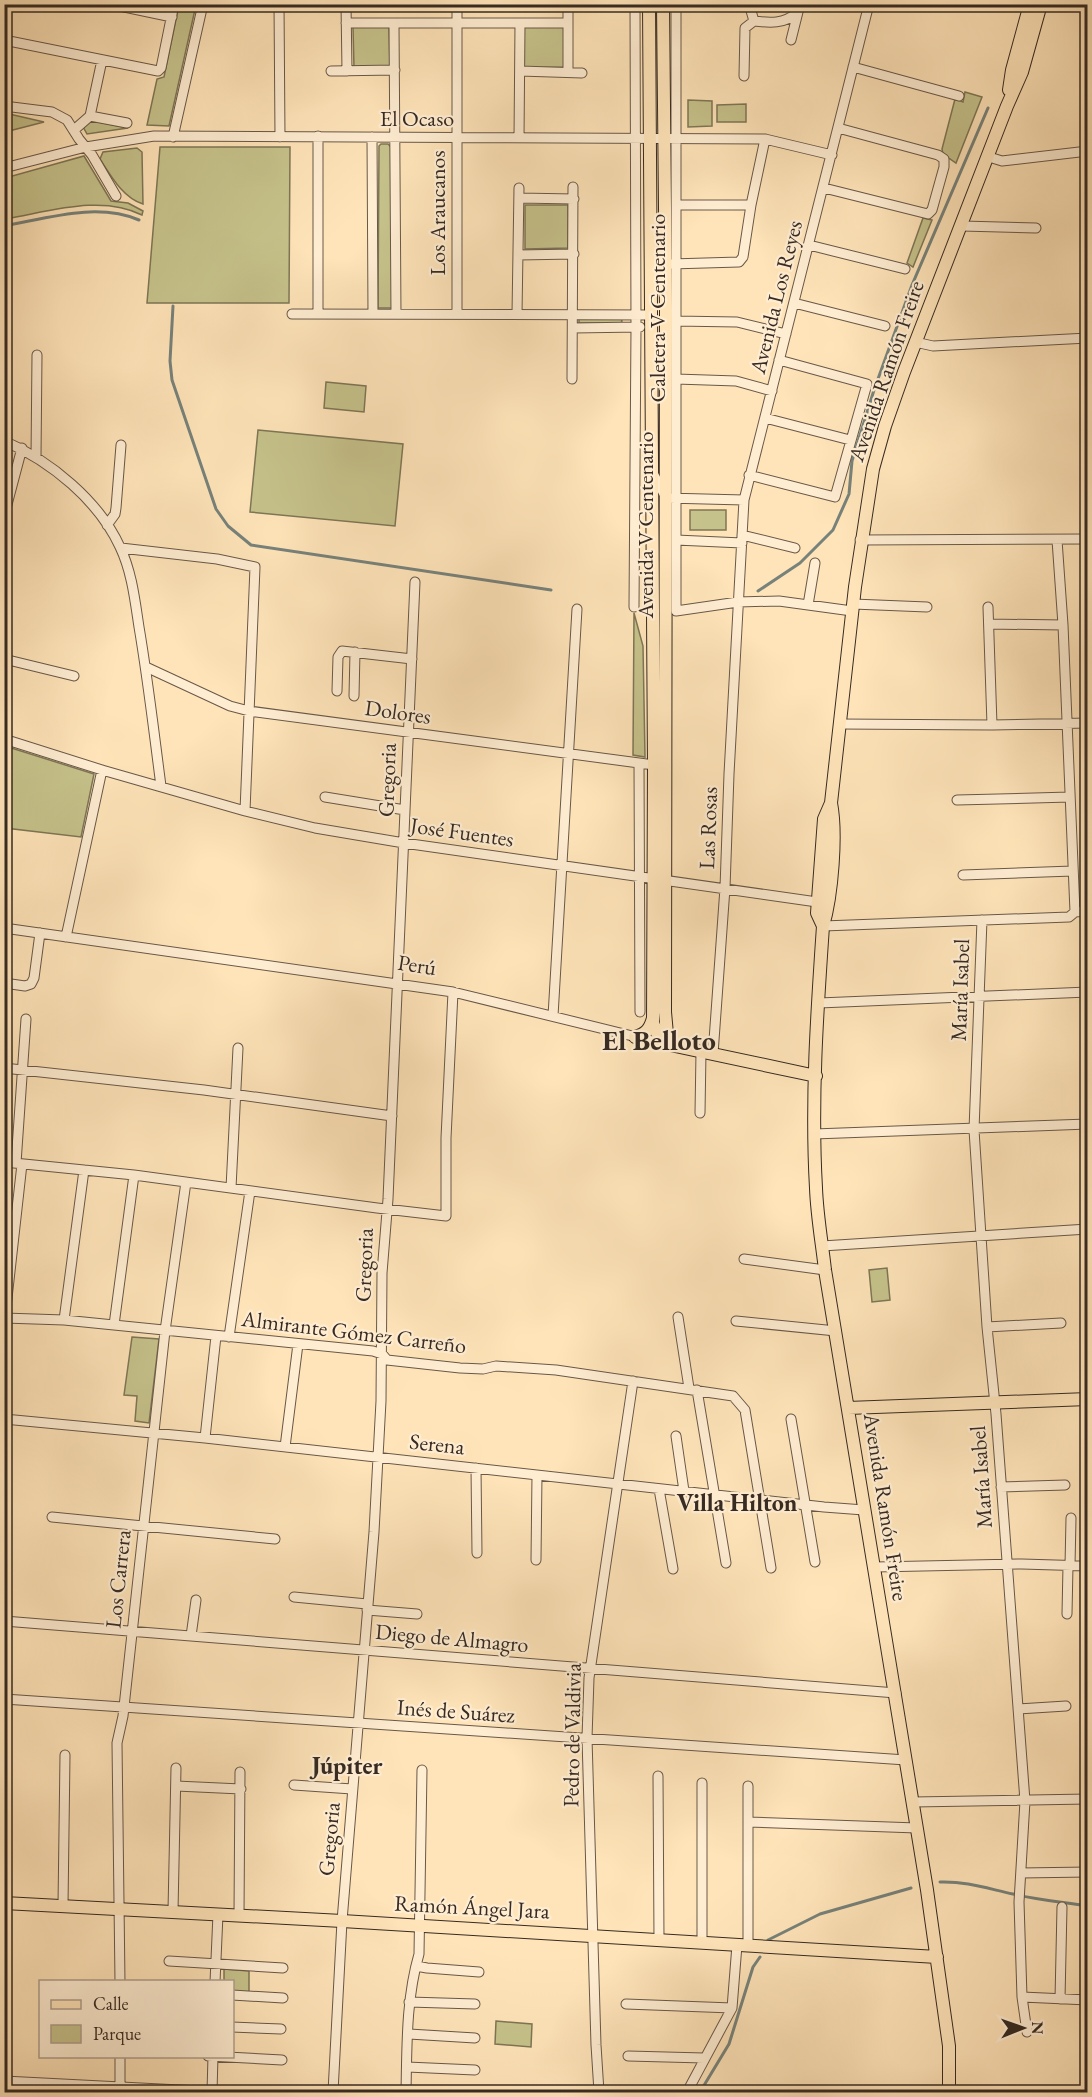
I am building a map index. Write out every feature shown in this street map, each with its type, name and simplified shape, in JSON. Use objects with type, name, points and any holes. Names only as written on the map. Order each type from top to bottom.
[{"type":"main road","name":"Avenida V Centenario","points":[[649,4],[654,765],[665,1044]]},
{"type":"main road","name":"Avenida V Centenario","points":[[663,4],[670,138],[671,498],[660,880],[653,1017],[654,1030],[665,1044]]},
{"type":"main road","name":"Avenida Ramón Freire","points":[[1007,106],[1012,70],[1030,4]]},
{"type":"main road","name":"Avenida Ramón Freire","points":[[949,2092],[949,2046],[937,1957],[822,1246],[816,1192],[814,1134],[819,1003],[834,820],[831,803],[861,540],[873,469],[885,426],[915,342],[1022,72],[1041,4]]},
{"type":"main road","name":"Avenida Ramón Freire","points":[[824,921],[817,914],[817,902],[824,819],[831,803]]},
{"type":"main road","points":[[635,1037],[648,1030],[653,1017]]},
{"type":"main road","name":"Perú","points":[[665,1044],[816,1076]]},
{"type":"main road","points":[[848,1408],[1088,1399]]},
{"type":"main road","name":"Ramón Ángel Jara","points":[[4,1904],[420,1925],[937,1957]]},
{"type":"street","points":[[4,40],[158,71],[161,68],[174,4]]},
{"type":"street","points":[[173,136],[203,4]]},
{"type":"street","points":[[279,4],[280,137]]},
{"type":"street","points":[[346,4],[347,70]]},
{"type":"street","name":"Los Araucanos","points":[[457,4],[457,314]]},
{"type":"street","points":[[568,4],[568,72]]},
{"type":"street","name":"Caletera V Centenario","points":[[634,607],[635,4]]},
{"type":"street","name":"Caletera V Centenario","points":[[676,4],[670,138],[676,205],[670,264],[676,321],[671,498],[676,540],[676,611],[738,602]]},
{"type":"street","points":[[749,4],[754,21]]},
{"type":"street","name":"Avenida Los Reyes","points":[[738,602],[744,500],[749,475],[824,188],[868,4]]},
{"type":"street","points":[[112,5],[172,17]]},
{"type":"street","points":[[744,76],[745,28],[754,21],[772,23],[790,20],[798,9]]},
{"type":"street","points":[[791,40],[798,9]]},
{"type":"street","points":[[346,23],[568,23]]},
{"type":"street","points":[[394,24],[396,314]]},
{"type":"street","points":[[519,138],[520,24]]},
{"type":"street","points":[[74,130],[90,116],[102,60]]},
{"type":"street","points":[[853,67],[959,96]]},
{"type":"street","points":[[331,71],[395,70]]},
{"type":"street","points":[[519,71],[582,73]]},
{"type":"street","points":[[4,106],[52,112],[67,120],[92,155],[116,196]]},
{"type":"street","points":[[90,116],[127,123]]},
{"type":"street","points":[[824,188],[928,214],[932,210],[944,167],[944,159],[938,155],[838,128]]},
{"type":"street","name":"El Ocaso","points":[[4,168],[86,147],[134,139],[173,136],[765,139],[831,155]]},
{"type":"street","points":[[318,136],[318,314]]},
{"type":"street","points":[[372,137],[373,314]]},
{"type":"street","points":[[670,264],[739,262],[743,258],[765,139]]},
{"type":"street","points":[[989,156],[1002,161],[1088,151]]},
{"type":"street","points":[[572,379],[573,187]]},
{"type":"street","points":[[517,314],[519,193],[574,198]]},
{"type":"street","points":[[676,205],[751,205]]},
{"type":"street","points":[[962,226],[1036,228]]},
{"type":"street","points":[[809,245],[905,269]]},
{"type":"street","points":[[518,255],[574,254]]},
{"type":"street","points":[[794,303],[885,326]]},
{"type":"street","points":[[292,314],[636,315],[650,321]]},
{"type":"street","points":[[573,328],[636,327],[650,321]]},
{"type":"street","points":[[676,321],[726,321],[786,334]]},
{"type":"street","points":[[915,342],[933,346],[1088,338]]},
{"type":"street","points":[[36,457],[38,355]]},
{"type":"street","points":[[749,475],[835,497],[867,384],[780,360]]},
{"type":"street","points":[[676,379],[736,381],[772,391]]},
{"type":"street","points":[[765,418],[850,440]]},
{"type":"street","points":[[4,441],[36,457],[86,499],[107,525],[121,548],[132,585],[146,667],[160,786]]},
{"type":"street","points":[[107,525],[115,514],[121,444]]},
{"type":"street","points":[[4,516],[22,448]]},
{"type":"street","points":[[651,468],[671,498],[744,500]]},
{"type":"street","points":[[676,540],[742,539],[795,548]]},
{"type":"street","points":[[861,540],[1088,539]]},
{"type":"street","points":[[1057,540],[1063,625],[1075,912]]},
{"type":"street","points":[[121,548],[218,559],[255,567],[245,811]]},
{"type":"street","points":[[808,605],[815,563]]},
{"type":"street","name":"Gregoria","points":[[333,2092],[342,1921],[379,1457],[382,1273],[392,1116],[416,582]]},
{"type":"street","points":[[738,602],[779,601],[853,608],[927,607]]},
{"type":"street","name":"Las Rosas","points":[[700,1113],[725,888],[738,602]]},
{"type":"street","points":[[988,607],[992,725]]},
{"type":"street","points":[[553,1016],[577,609]]},
{"type":"street","points":[[989,624],[1063,625]]},
{"type":"street","points":[[337,691],[339,654],[342,651],[412,658]]},
{"type":"street","points":[[354,696],[355,652]]},
{"type":"street","points":[[4,659],[74,676]]},
{"type":"street","name":"Dolores","points":[[146,667],[230,706],[249,711],[654,765]]},
{"type":"street","points":[[839,724],[1088,723]]},
{"type":"street","name":"José Fuentes","points":[[4,739],[245,811],[315,828],[404,843],[817,902]]},
{"type":"street","points":[[639,763],[640,1011]]},
{"type":"street","points":[[66,937],[102,770]]},
{"type":"street","points":[[325,797],[405,810]]},
{"type":"street","points":[[957,800],[1070,797]]},
{"type":"street","points":[[963,875],[1073,871]]},
{"type":"street","points":[[824,921],[1069,917],[1075,912],[1088,910]]},
{"type":"street","name":"María Isabel","points":[[982,920],[974,1130],[987,1327],[995,1402],[1025,1801],[1019,1902],[1022,1997],[1028,2032]]},
{"type":"street","name":"Perú","points":[[4,928],[398,982],[453,992],[665,1044]]},
{"type":"street","points":[[4,983],[25,986],[31,984],[40,933]]},
{"type":"street","points":[[4,1162],[134,1175],[446,1216],[446,1138],[453,992]]},
{"type":"street","points":[[819,1003],[1088,992]]},
{"type":"street","points":[[4,1325],[19,1164],[26,1019]]},
{"type":"street","points":[[231,1188],[238,1048]]},
{"type":"street","points":[[4,1068],[392,1116]]},
{"type":"street","points":[[814,1134],[974,1130],[1088,1124]]},
{"type":"street","points":[[64,1320],[84,1170]]},
{"type":"street","points":[[114,1325],[134,1175]]},
{"type":"street","name":"Los Carrera","points":[[120,1980],[117,1743],[124,1707],[165,1331],[186,1182]]},
{"type":"street","points":[[229,1337],[250,1191]]},
{"type":"street","points":[[822,1246],[1088,1229]]},
{"type":"street","points":[[744,1259],[825,1270]]},
{"type":"street","points":[[678,1317],[726,1563]]},
{"type":"street","name":"Almirante Gómez Carreño","points":[[5,1318],[64,1320],[372,1351],[382,1354],[387,1360],[460,1368],[483,1369],[496,1366],[556,1370],[733,1396],[744,1410],[760,1500]]},
{"type":"street","points":[[736,1321],[836,1331]]},
{"type":"street","points":[[987,1327],[1061,1323]]},
{"type":"street","points":[[205,1438],[216,1336]]},
{"type":"street","points":[[285,1447],[298,1344]]},
{"type":"street","name":"Pedro de Valdivia","points":[[599,2092],[587,1738],[590,1668],[633,1380]]},
{"type":"street","name":"Serena","points":[[4,1419],[205,1438],[864,1510]]},
{"type":"street","points":[[791,1419],[815,1562]]},
{"type":"street","points":[[676,1436],[684,1491]]},
{"type":"street","points":[[476,1468],[477,1553]]},
{"type":"street","points":[[536,1560],[537,1475]]},
{"type":"street","points":[[1001,1486],[1065,1485]]},
{"type":"street","points":[[659,1489],[672,1569]]},
{"type":"street","points":[[760,1500],[771,1568]]},
{"type":"street","points":[[52,1517],[275,1539]]},
{"type":"street","points":[[1067,1614],[1071,1518]]},
{"type":"street","points":[[874,1567],[1007,1564],[1088,1566]]},
{"type":"street","points":[[294,1598],[417,1614]]},
{"type":"street","points":[[191,1636],[196,1600]]},
{"type":"street","name":"Diego de Almagro","points":[[4,1621],[896,1693]]},
{"type":"street","name":"Inés de Suárez","points":[[4,1699],[906,1760]]},
{"type":"street","points":[[1018,1709],[1066,1706]]},
{"type":"street","points":[[63,1906],[65,1755]]},
{"type":"street","points":[[173,1911],[176,1768]]},
{"type":"street","points":[[406,2092],[409,2002],[420,1954],[422,1770]]},
{"type":"street","points":[[239,1915],[240,1772]]},
{"type":"street","points":[[658,1776],[659,1940]]},
{"type":"street","points":[[702,1783],[702,1942]]},
{"type":"street","points":[[294,1785],[352,1789]]},
{"type":"street","points":[[687,2092],[732,2008],[742,1945],[748,1785]]},
{"type":"street","points":[[176,1786],[241,1789]]},
{"type":"street","points":[[913,1802],[1088,1799]]},
{"type":"street","points":[[748,1822],[917,1828]]},
{"type":"street","points":[[1021,1873],[1088,1872]]},
{"type":"street","points":[[1060,1999],[1062,1907]]},
{"type":"street","points":[[215,1980],[218,1914]]},
{"type":"street","points":[[169,1961],[283,1968]]},
{"type":"street","points":[[416,1966],[479,1972]]},
{"type":"street","points":[[234,1995],[283,1998]]},
{"type":"street","points":[[1022,1997],[1088,2000]]},
{"type":"street","points":[[409,2002],[475,2004]]},
{"type":"street","points":[[626,2004],[732,2008]]},
{"type":"street","points":[[234,2027],[281,2029]]},
{"type":"street","points":[[409,2034],[475,2038]]},
{"type":"street","points":[[628,2056],[704,2058]]},
{"type":"street","points":[[120,2058],[120,2088]]},
{"type":"street","points":[[212,2092],[213,2058]]},
{"type":"street","points":[[234,2058],[282,2060]]},
{"type":"street","points":[[407,2067],[475,2070]]},
{"type":"street","points":[[4,2081],[120,2088],[135,2091],[219,2092]]},
{"type":"green space","points":[[179,5],[196,5],[169,126],[147,125],[157,79],[164,77]]},
{"type":"green space","points":[[353,27],[389,27],[390,68],[354,68]]},
{"type":"green space","points":[[523,27],[564,27],[564,67],[523,68]]},
{"type":"green space","points":[[965,92],[982,97],[956,163],[943,154],[942,149],[955,99],[963,102]]},
{"type":"green space","points":[[688,100],[712,101],[712,126],[688,127]]},
{"type":"green space","points":[[746,104],[746,122],[717,122],[717,105]]},
{"type":"green space","points":[[5,113],[44,122],[5,132]]},
{"type":"green space","points":[[89,120],[128,128],[87,134],[82,125]]},
{"type":"green space","points":[[388,144],[391,147],[392,308],[378,308],[379,146]]},
{"type":"green space","points":[[160,147],[290,147],[289,303],[147,303]]},
{"type":"green space","points":[[137,148],[142,152],[143,204],[124,192],[100,159],[103,152]]},
{"type":"green space","points":[[84,156],[111,201],[128,203],[143,211],[142,215],[126,209],[92,205],[5,219],[5,178]]},
{"type":"green space","points":[[525,205],[568,205],[568,248],[525,249]]},
{"type":"green space","points":[[923,218],[932,220],[913,267],[907,263]]},
{"type":"green space","points":[[579,319],[621,319],[622,321],[621,323],[579,323]]},
{"type":"green space","points":[[326,382],[366,386],[364,412],[324,408]]},
{"type":"green space","points":[[258,430],[403,444],[395,526],[250,512]]},
{"type":"green space","points":[[690,510],[726,510],[726,530],[690,530]]},
{"type":"green space","points":[[634,613],[643,646],[645,757],[633,755]]},
{"type":"green space","points":[[5,746],[94,774],[81,837],[5,828]]},
{"type":"green space","points":[[887,1268],[890,1300],[872,1302],[869,1270]]},
{"type":"green space","points":[[132,1337],[159,1339],[149,1423],[135,1421],[137,1396],[124,1395]]},
{"type":"green space","points":[[224,1969],[249,1971],[249,1992],[234,1992],[234,1980],[224,1980]]},
{"type":"green space","points":[[496,2021],[532,2024],[531,2047],[495,2044]]},
{"type":"waterway","points":[[758,591],[800,563],[833,530],[849,494],[852,461],[874,390],[912,285],[988,108]]},
{"type":"waterway","points":[[4,226],[89,212],[106,212],[139,220]]},
{"type":"waterway","points":[[173,306],[170,361],[172,380],[216,509],[228,526],[251,545],[551,590]]},
{"type":"waterway","points":[[940,1882],[968,1884],[1032,1898],[1088,1906]]},
{"type":"waterway","points":[[768,1940],[820,1914],[911,1888]]},
{"type":"waterway","points":[[700,2092],[729,2044],[753,1967],[760,1957]]},
{"type":"district","name":"El Belloto","points":[[659,1040]]},
{"type":"district","name":"Villa Hilton","points":[[737,1502]]},
{"type":"district","name":"Júpiter","points":[[347,1765]]}]
